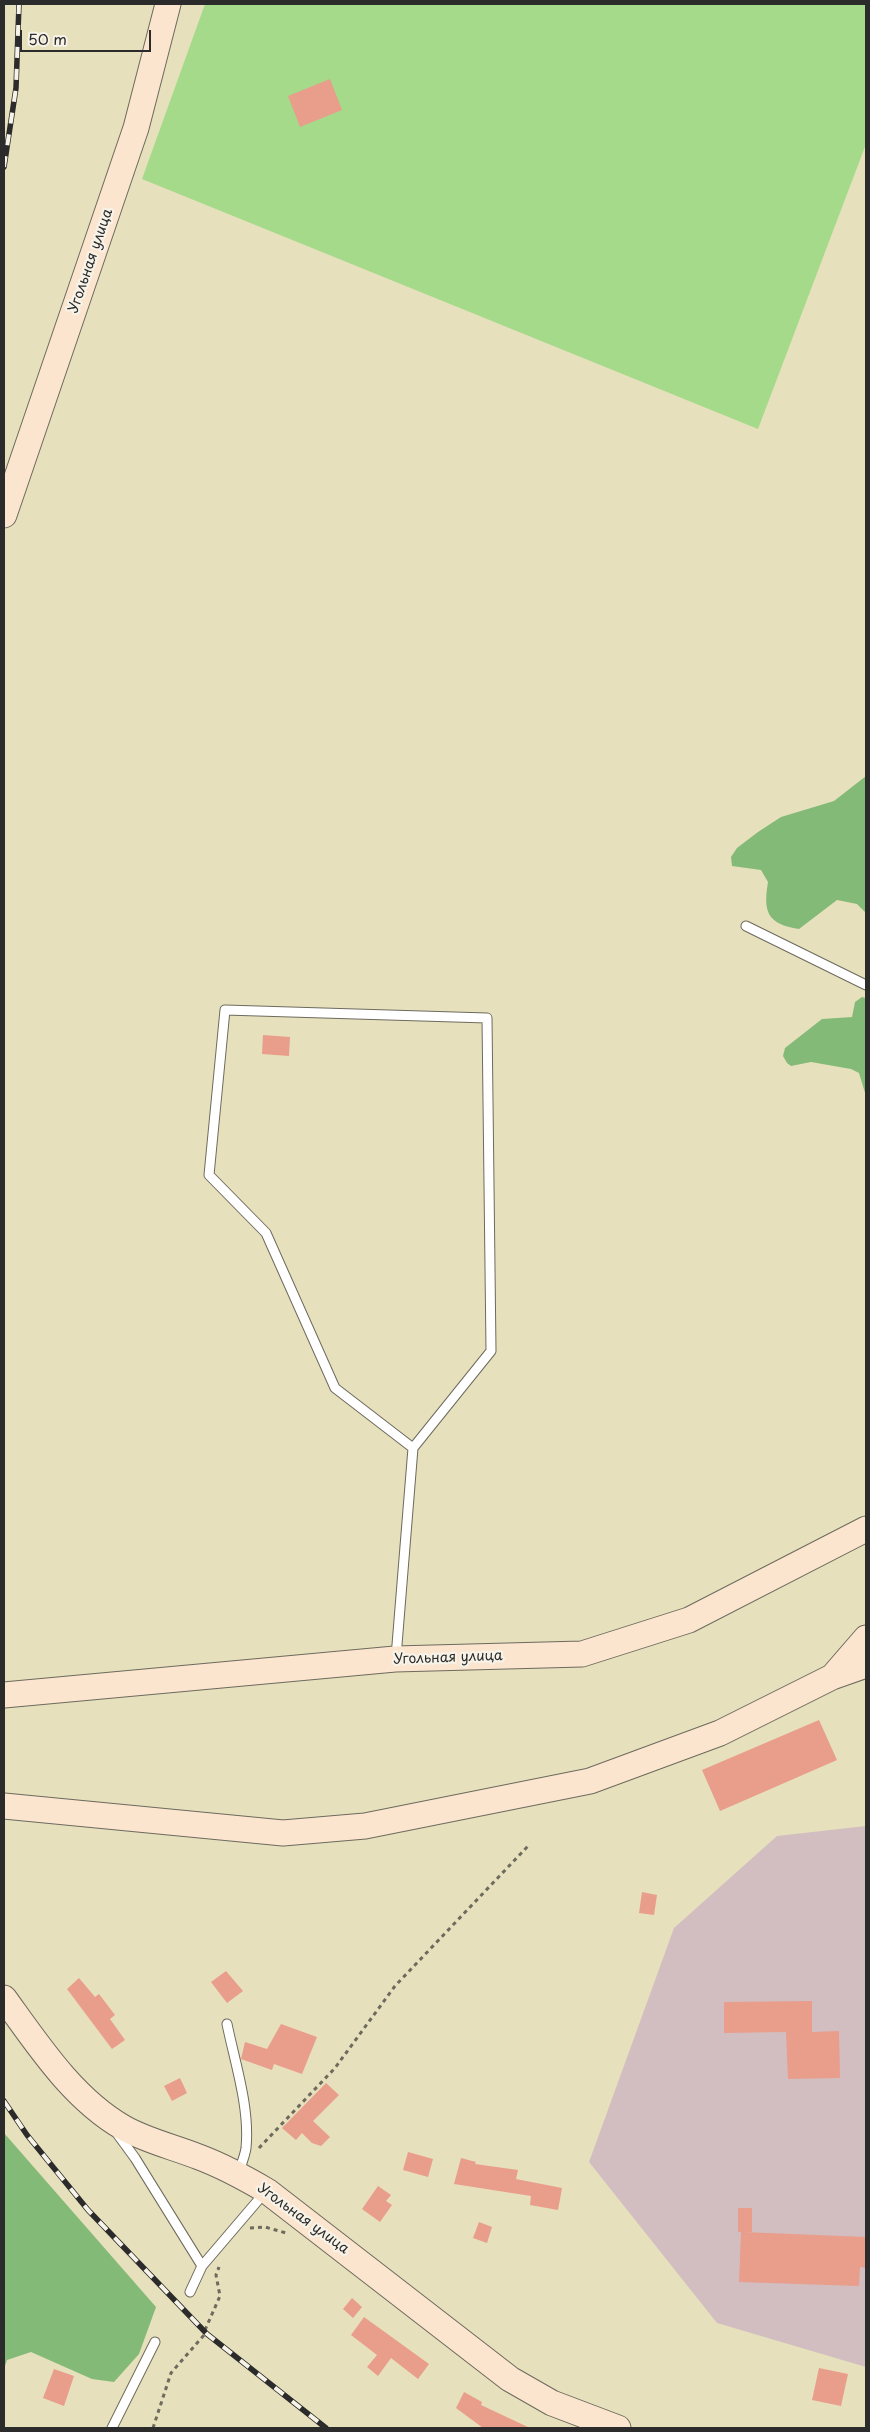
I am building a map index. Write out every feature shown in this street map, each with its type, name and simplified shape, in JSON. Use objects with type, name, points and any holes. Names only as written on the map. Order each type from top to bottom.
[{"type":"main road","name":"Угольная улица","points":[[4,515],[136,128],[168,4]]},
{"type":"main road","name":"Угольная улица","points":[[4,1695],[396,1659],[582,1654],[689,1620],[860,1538]]},
{"type":"main road","points":[[832,1677],[866,1638]]},
{"type":"main road","points":[[4,1806],[283,1833],[365,1826],[590,1781],[720,1733],[832,1677],[866,1664]]},
{"type":"main road","name":"Угольная улица","points":[[4,1998],[62,2074],[104,2116],[146,2138],[200,2157],[241,2166],[267,2191],[510,2379],[552,2403],[618,2428]]},
{"type":"lane","points":[[746,926],[866,985]]},
{"type":"lane","points":[[396,1659],[413,1448],[491,1351],[486,1018],[225,1010],[209,1175],[266,1232],[335,1388],[413,1448]]},
{"type":"lane","points":[[227,2024],[243,2105],[246,2136],[241,2166]]},
{"type":"lane","points":[[104,2116],[135,2158],[202,2266]]},
{"type":"lane","points":[[190,2292],[202,2266],[267,2191]]},
{"type":"lane","points":[[112,2428],[156,2342]]},
{"type":"path","points":[[241,2166],[335,2068],[395,1986],[530,1845]]},
{"type":"path","points":[[246,2230],[265,2227],[289,2234]]},
{"type":"path","points":[[205,2330],[220,2296],[216,2275],[222,2262]]},
{"type":"path","points":[[153,2428],[171,2373],[204,2335]]},
{"type":"shaded area","points":[[866,1826],[866,2367],[717,2323],[589,2162],[674,1928],[777,1836]]},
{"type":"green space","points":[[205,4],[866,4],[866,144],[758,429],[142,179]]},
{"type":"green space","points":[[866,776],[866,913],[857,904],[837,900],[799,929],[780,924],[774,920],[767,909],[768,882],[761,870],[732,866],[731,857],[737,848],[781,817],[834,801]]},
{"type":"green space","points":[[862,997],[866,998],[866,1096],[859,1073],[851,1069],[811,1062],[791,1066],[787,1063],[783,1056],[785,1048],[822,1019],[852,1017],[855,1002]]},
{"type":"green space","points":[[4,2133],[156,2307],[139,2354],[114,2382],[92,2379],[31,2352],[7,2360],[4,2369]]},
{"type":"building","points":[[330,79],[342,110],[300,127],[288,96]]},
{"type":"building","points":[[263,1035],[290,1037],[289,1056],[262,1054]]},
{"type":"building","points":[[819,1720],[837,1760],[720,1811],[702,1770]]},
{"type":"building","points":[[642,1892],[657,1895],[654,1915],[639,1913]]},
{"type":"building","points":[[226,1971],[243,1991],[227,2003],[211,1982]]},
{"type":"building","points":[[79,1978],[95,1997],[99,1994],[115,2015],[110,2019],[125,2040],[112,2049],[67,1989]]},
{"type":"building","points":[[812,2001],[812,2032],[839,2031],[840,2078],[788,2079],[786,2032],[724,2033],[724,2002]]},
{"type":"building","points":[[281,2024],[317,2037],[302,2074],[274,2064],[272,2070],[241,2059],[245,2042],[267,2049]]},
{"type":"building","points":[[180,2078],[187,2093],[172,2101],[164,2086]]},
{"type":"building","points":[[326,2083],[339,2095],[313,2121],[330,2137],[321,2146],[312,2143],[302,2133],[296,2140],[282,2128]]},
{"type":"building","points":[[408,2152],[433,2159],[428,2177],[403,2170]]},
{"type":"building","points":[[461,2158],[476,2162],[475,2164],[518,2170],[516,2179],[562,2188],[558,2210],[530,2205],[531,2196],[454,2184]]},
{"type":"building","points":[[378,2186],[391,2195],[386,2201],[392,2205],[380,2222],[362,2209]]},
{"type":"building","points":[[738,2208],[752,2208],[752,2232],[743,2232],[866,2237],[866,2268],[860,2267],[859,2286],[739,2282],[741,2232],[738,2232]]},
{"type":"building","points":[[479,2222],[492,2227],[487,2243],[473,2238]]},
{"type":"building","points":[[352,2298],[362,2307],[353,2318],[343,2309]]},
{"type":"building","points":[[364,2317],[429,2364],[418,2379],[391,2358],[378,2376],[367,2367],[377,2355],[351,2335]]},
{"type":"building","points":[[819,2368],[848,2374],[841,2406],[812,2400]]},
{"type":"building","points":[[54,2369],[74,2376],[64,2406],[43,2398]]},
{"type":"building","points":[[464,2392],[482,2402],[481,2405],[530,2428],[483,2428],[456,2408]]},
{"type":"railway","points":[[4,167],[16,88],[19,4]]},
{"type":"railway","points":[[4,2101],[27,2135],[88,2210],[207,2334],[326,2428]]}]
